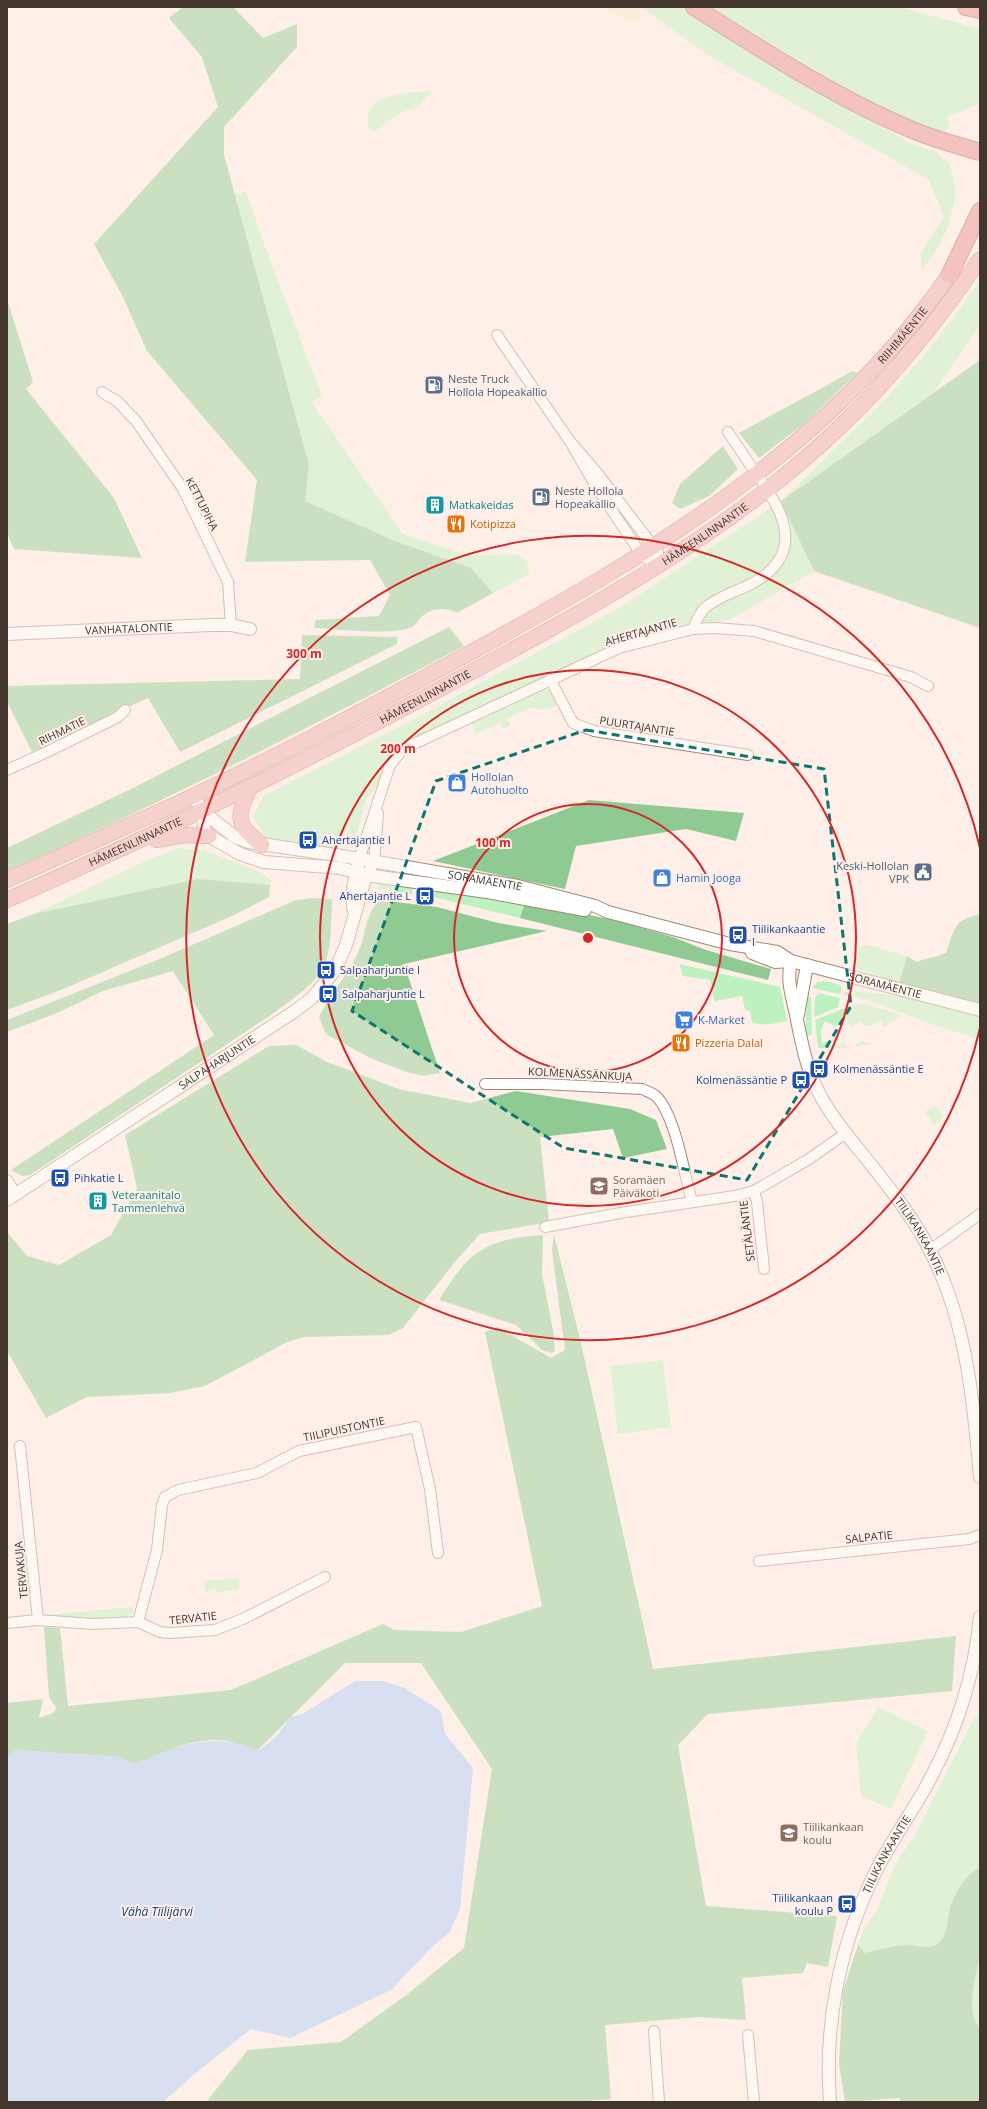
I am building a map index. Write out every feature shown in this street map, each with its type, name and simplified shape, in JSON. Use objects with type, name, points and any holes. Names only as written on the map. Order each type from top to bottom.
[{"type":"highway","points":[[694,7],[846,98],[912,130],[980,152]]},
{"type":"highway","points":[[966,7],[980,10]]},
{"type":"highway","points":[[953,144],[970,152],[980,160]]},
{"type":"highway","points":[[949,276],[980,211]]},
{"type":"main road","name":"RIIHIMÄENTIE","points":[[809,431],[859,385],[892,349],[949,276],[980,227]]},
{"type":"main road","name":"RIIHIMÄENTIE","points":[[817,448],[843,424],[903,361],[936,320],[980,259]]},
{"type":"main road","name":"HÄMEENLINNANTIE","points":[[7,880],[194,795],[388,697],[542,614],[647,550],[724,498],[809,431]]},
{"type":"main road","name":"HÄMEENLINNANTIE","points":[[7,900],[130,846],[248,789],[398,712],[550,630],[660,564],[724,521],[817,448]]},
{"type":"main road","points":[[248,789],[240,818],[243,829],[262,845]]},
{"type":"main road","points":[[130,846],[168,837],[198,834],[209,836]]},
{"type":"street","points":[[497,336],[569,440],[597,488],[647,550],[658,553],[660,564]]},
{"type":"street","name":"KETTUPIHA","points":[[102,392],[118,402],[136,420],[183,489],[228,582],[231,625]]},
{"type":"street","points":[[728,432],[751,466]]},
{"type":"street","points":[[569,440],[602,478],[647,550],[647,559],[660,564]]},
{"type":"street","points":[[693,629],[705,608],[757,580],[770,571],[782,555],[786,531],[784,518],[771,496]]},
{"type":"street","name":"VANHATALONTIE","points":[[7,634],[231,625],[250,629]]},
{"type":"street","name":"AHERTAJANTIE","points":[[359,860],[378,797],[390,765],[403,749],[619,648],[693,629],[715,628],[754,632],[910,677],[928,686]]},
{"type":"street","name":"PUURTAJANTIE","points":[[550,679],[574,723],[594,731],[748,755]]},
{"type":"street","name":"RIHMATIE","points":[[7,770],[111,720],[125,710]]},
{"type":"street","name":"SORAMÄENTIE","points":[[194,795],[202,811],[204,829],[209,836],[240,854],[264,862],[340,868],[362,874],[487,892],[594,912],[608,912]]},
{"type":"street","name":"AHERTAJANTIE","points":[[362,874],[374,863],[378,797]]},
{"type":"street","name":"SORAMÄENTIE","points":[[202,811],[235,837],[262,845],[342,856],[374,863],[518,886],[595,906],[608,912],[730,944],[777,952],[791,961],[980,1010]]},
{"type":"street","points":[[359,860],[362,874]]},
{"type":"street","name":"SALPAHARJUNTIE","points":[[12,1197],[295,1011],[312,998],[335,970],[346,945],[354,917],[353,888],[362,874]]},
{"type":"street","name":"TIILIKANKAANTIE","points":[[791,961],[788,985],[802,1048],[811,1076],[824,1103],[904,1208],[930,1250],[947,1287],[958,1326],[972,1399],[980,1478]]},
{"type":"street","name":"TIILIKANKAANTIE","points":[[797,1020],[807,965]]},
{"type":"street","name":"KOLMENÄSSÄNKUJA","points":[[485,1084],[543,1084],[642,1089],[655,1095],[663,1105],[671,1123],[692,1202]]},
{"type":"street","points":[[546,1227],[735,1196],[754,1191],[809,1159],[846,1133]]},
{"type":"street","points":[[7,1180],[12,1197]]},
{"type":"street","name":"SETÄLÄNTIE","points":[[754,1191],[757,1202],[764,1269]]},
{"type":"street","points":[[930,1250],[980,1214]]},
{"type":"street","name":"TIILIPUISTONTIE","points":[[138,1622],[157,1550],[162,1505],[165,1497],[178,1490],[257,1473],[299,1451],[416,1427],[430,1489],[438,1553]]},
{"type":"street","name":"TERVAKUJA","points":[[20,1446],[38,1620]]},
{"type":"street","name":"SALPATIE","points":[[759,1561],[969,1539],[980,1535]]},
{"type":"street","name":"TERVATIE","points":[[7,1623],[38,1620],[93,1624],[138,1622],[160,1632],[168,1633],[215,1630],[245,1618],[325,1577]]},
{"type":"street","name":"TIILIKANKAANTIE","points":[[830,2102],[828,2072],[829,2032],[838,1977],[856,1916],[876,1872],[933,1773],[960,1714],[970,1676],[980,1617]]},
{"type":"street","points":[[654,2032],[659,2102]]},
{"type":"street","points":[[748,2035],[754,2102]]},
{"type":"highlighted area","points":[[586,730],[824,769],[851,1006],[747,1180],[564,1148],[352,1011],[436,781]]},
{"type":"green space","points":[[183,7],[233,7],[263,38],[297,24],[297,47],[224,127],[224,155],[309,465],[305,501],[395,541],[471,568],[493,593],[457,613],[445,609],[433,610],[423,615],[412,627],[403,630],[379,632],[314,628],[316,620],[379,616],[390,595],[370,560],[245,562],[257,480],[147,351],[124,299],[94,244],[218,107],[202,57],[169,18]]},
{"type":"green space","points":[[641,7],[682,7],[909,143],[936,152],[950,164],[956,194],[948,227],[938,248],[921,271],[921,252],[944,216],[929,180],[708,55]]},
{"type":"green space","points":[[711,7],[900,7],[980,29],[980,104],[947,117],[950,127],[940,134],[881,107],[823,76]]},
{"type":"green space","points":[[432,91],[418,107],[397,114],[374,132],[369,129],[368,117],[371,109],[378,102],[399,95]]},
{"type":"green space","points":[[246,191],[264,244],[322,396],[311,402],[403,534],[464,554],[517,555],[527,561],[529,574],[493,593],[471,568],[395,541],[305,501],[309,465],[235,195]]},
{"type":"green space","points":[[980,282],[980,325],[934,392],[781,501],[883,402],[925,354]]},
{"type":"green space","points":[[7,299],[33,382],[26,389],[114,498],[142,558],[14,549],[7,533]]},
{"type":"green space","points":[[980,360],[980,628],[814,571],[781,501]]},
{"type":"green space","points":[[853,371],[857,373],[805,423],[759,458],[739,433]]},
{"type":"green space","points":[[723,446],[738,469],[709,496],[680,509],[672,503],[680,484]]},
{"type":"green space","points":[[781,501],[814,571],[731,619],[610,645],[403,749],[365,802],[356,838],[353,844],[346,842],[349,826],[329,854],[271,846],[253,817],[263,796],[399,727],[621,607]]},
{"type":"green space","points":[[449,627],[464,646],[238,763],[181,791],[7,871],[7,848],[127,791]]},
{"type":"green space","points":[[302,635],[397,637],[397,644],[180,752],[148,698],[32,752],[7,702],[7,686],[300,679]]},
{"type":"green space","points":[[544,688],[553,692],[559,699],[555,705],[549,709],[533,707],[506,719],[511,726],[504,729],[500,723],[475,734],[471,721]]},
{"type":"green space","points":[[589,800],[744,813],[736,841],[686,829],[576,846],[565,889],[433,861]]},
{"type":"green space","points":[[177,848],[204,850],[262,873],[272,881],[270,885],[198,879],[34,914],[139,864]]},
{"type":"green space","points":[[198,879],[270,885],[269,897],[232,916],[61,990],[7,1010],[7,924],[34,914]]},
{"type":"green space","points":[[385,883],[413,887],[412,894],[376,889],[378,885]]},
{"type":"green space","points":[[430,890],[459,892],[525,902],[520,918],[429,896]]},
{"type":"green space","points":[[313,898],[332,899],[331,929],[329,951],[326,961],[322,970],[307,988],[271,1015],[30,1175],[22,1176],[11,1170],[214,1035],[173,971],[103,991],[57,1013],[7,1032],[7,1020],[162,958],[296,900]]},
{"type":"green space","points":[[379,900],[437,907],[498,923],[547,931],[404,964],[440,1073],[423,1076],[407,1072],[370,1058],[326,1034],[319,1017],[353,962],[362,942],[372,909]]},
{"type":"green space","points":[[525,902],[614,920],[673,937],[703,949],[771,969],[768,980],[520,918]]},
{"type":"green space","points":[[980,914],[980,1003],[899,983],[907,956],[917,962],[946,953],[953,932],[959,923]]},
{"type":"green space","points":[[865,944],[907,956],[899,983],[857,969],[854,963],[861,947]]},
{"type":"green space","points":[[679,964],[780,987],[787,1021],[774,1024],[752,1022],[750,1012],[745,1009],[742,996],[714,1001],[710,980],[683,976]]},
{"type":"green space","points":[[825,981],[840,985],[842,989],[840,994],[812,988],[817,982]]},
{"type":"green space","points":[[855,991],[899,996],[980,1016],[980,1040],[922,1021],[878,1003],[844,994],[845,992],[852,994]]},
{"type":"green space","points":[[819,993],[840,998],[838,1007],[814,1017],[815,998]]},
{"type":"green space","points":[[806,997],[811,997],[812,1035],[806,1036]]},
{"type":"green space","points":[[858,1003],[890,1011],[901,1016],[884,1027],[881,1020],[871,1026],[865,1026],[861,1021],[852,1026],[844,1020],[839,1025],[835,1026],[825,1021],[821,1031],[822,1044],[826,1041],[833,1047],[843,1042],[846,1046],[851,1047],[818,1048],[815,1020]]},
{"type":"green space","points":[[862,1041],[873,1044],[851,1047]]},
{"type":"green space","points":[[296,1045],[327,1062],[399,1089],[470,1103],[516,1091],[630,1109],[656,1120],[667,1149],[623,1158],[613,1129],[540,1137],[549,1222],[480,1234],[454,1263],[403,1328],[389,1335],[304,1337],[287,1342],[205,1386],[170,1393],[87,1397],[46,1418],[7,1351],[7,1232],[27,1256],[59,1265],[111,1235],[137,1188],[125,1135],[269,1046]]},
{"type":"green space","points":[[935,1105],[944,1117],[934,1125],[925,1112]]},
{"type":"green space","points":[[543,1235],[542,1274],[553,1330],[555,1351],[551,1353],[542,1350],[516,1325],[439,1300],[460,1270],[480,1251],[493,1244],[506,1240]]},
{"type":"green space","points":[[554,1235],[581,1343],[653,1669],[956,1636],[952,1691],[708,1714],[678,1745],[706,1906],[837,1916],[828,1967],[807,1963],[803,1973],[742,1978],[746,2020],[699,2017],[605,2025],[611,2099],[571,2102],[206,2102],[248,2050],[341,2042],[405,1996],[464,1948],[492,1769],[421,1663],[345,1663],[257,1751],[231,1742],[219,1740],[206,1741],[169,1750],[134,1765],[119,1757],[15,1750],[7,1758],[7,1703],[43,1699],[39,1718],[51,1714],[57,1709],[49,1697],[44,1627],[60,1628],[68,1706],[231,1690],[383,1624],[394,1630],[461,1632],[542,1606],[485,1332],[497,1327],[551,1358],[565,1350],[552,1251]]},
{"type":"green space","points":[[663,1360],[671,1427],[618,1434],[610,1366]]},
{"type":"green space","points":[[238,1578],[239,1589],[218,1593],[214,1588],[209,1591],[205,1591],[204,1581]]},
{"type":"green space","points":[[131,1607],[134,1610],[133,1614],[114,1622],[48,1617],[47,1615]]},
{"type":"green space","points":[[878,1707],[928,1731],[891,1809],[861,1796],[856,1743]]},
{"type":"green space","points":[[980,1716],[980,1868],[975,1870],[966,1879],[958,1890],[950,1908],[945,1932],[941,1941],[937,1944],[930,1947],[891,1947],[865,1953],[858,1945],[864,1928],[878,1908],[895,1864],[914,1837],[974,1718]]},
{"type":"green space","points":[[980,1868],[980,1951],[972,2001],[975,2020],[980,2029],[980,2102],[902,2102],[899,2098],[845,2102],[839,2063],[843,1991],[858,1945],[865,1953],[896,1946],[934,1946],[941,1941],[943,1937],[950,1908],[958,1890],[975,1870]]},
{"type":"green space","points":[[980,1953],[980,2029],[975,2021],[973,2012],[972,1992]]},
{"type":"sand","points":[[601,7],[640,7],[639,24]]},
{"type":"water","name":"Vähä Tiilijärvi","points":[[355,1681],[382,1681],[403,1687],[441,1711],[445,1734],[473,1768],[460,1909],[450,1932],[431,1948],[391,1990],[290,2038],[251,2029],[197,2072],[163,2102],[7,2102],[7,1758],[15,1750],[119,1757],[134,1764],[169,1750],[192,1744],[216,1741],[236,1743],[258,1751],[276,1737],[290,1718],[304,1713]]},
{"type":"place","name":"Neste Truck Hollola Hopeakallio","points":[[434,385]]},
{"type":"place","name":"Neste Hollola Hopeakallio","points":[[541,497]]},
{"type":"place","name":"Matkakeidas","points":[[435,505]]},
{"type":"place","name":"Kotipizza","points":[[456,524]]},
{"type":"place","name":"Hollolan Autohuolto","points":[[457,783]]},
{"type":"place","name":"Ahertajantie I","points":[[308,840]]},
{"type":"place","name":"Keski-Hollolan VPK","points":[[923,872]]},
{"type":"place","name":"Hamin Jooga","points":[[662,878]]},
{"type":"place","name":"Ahertajantie L","points":[[425,896]]},
{"type":"place","name":"Tiilikankaantie I","points":[[738,935]]},
{"type":"place","name":"Salpaharjuntie I","points":[[326,970]]},
{"type":"place","name":"Salpaharjuntie L","points":[[328,994]]},
{"type":"place","name":"K-Market","points":[[684,1020]]},
{"type":"place","name":"Pizzeria Dalal","points":[[681,1043]]},
{"type":"place","name":"Kolmenässäntie E","points":[[819,1069]]},
{"type":"place","name":"Kolmenässäntie P","points":[[801,1080]]},
{"type":"place","name":"Pihkatie L","points":[[60,1178]]},
{"type":"place","name":"Soramäen Päiväkoti","points":[[599,1186]]},
{"type":"place","name":"Veteraanitalo Tammenlehvä","points":[[98,1201]]},
{"type":"place","name":"Tiilikankaan koulu","points":[[789,1833]]},
{"type":"place","name":"Tiilikankaan koulu P","points":[[847,1904]]}]
